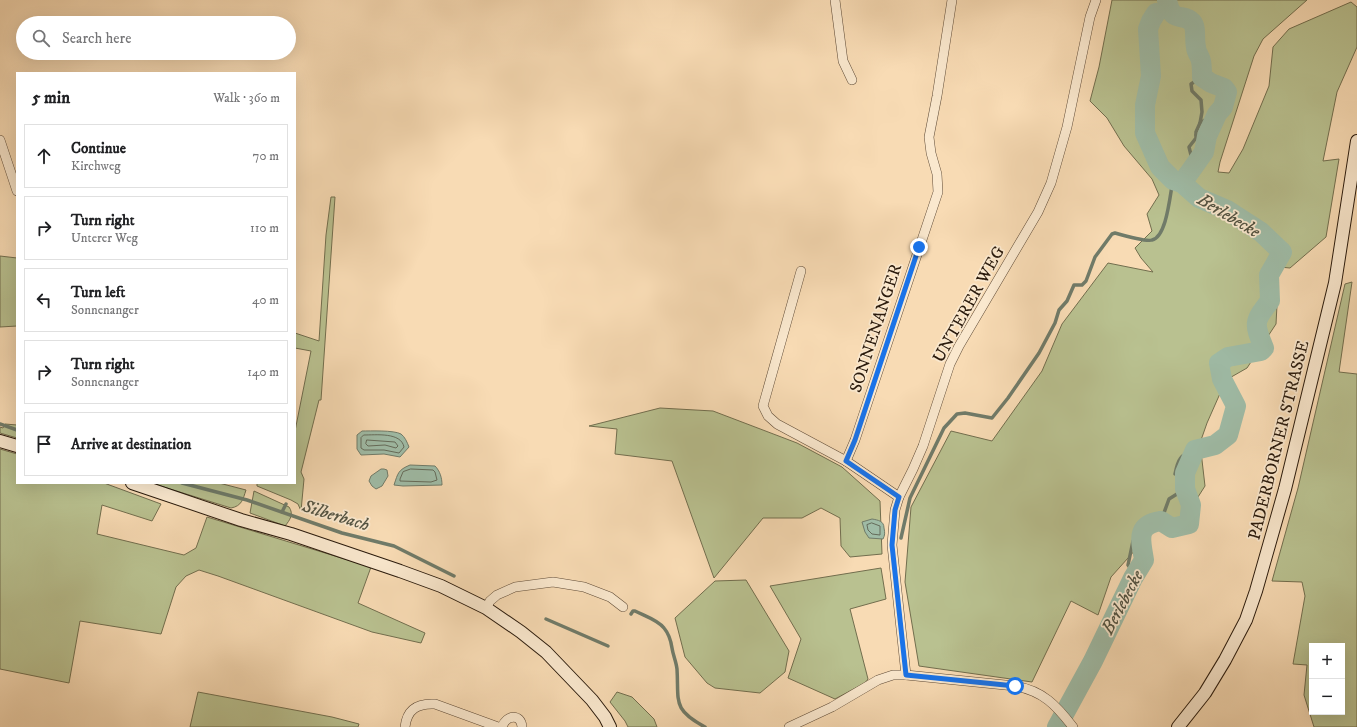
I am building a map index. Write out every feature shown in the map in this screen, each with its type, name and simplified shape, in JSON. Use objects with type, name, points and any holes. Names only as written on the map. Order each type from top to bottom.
[{"type":"main road","name":"PADERBORNER STRASSE","points":[[1178,727],[1205,693],[1225,660],[1246,620],[1256,591],[1285,489],[1335,283],[1357,141]]},
{"type":"main road","points":[[0,441],[16,446]]},
{"type":"main road","points":[[135,484],[400,571],[441,586],[486,608],[521,632],[546,652],[592,700],[605,717],[610,727]]},
{"type":"street","points":[[835,0],[843,61],[852,80]]},
{"type":"street","name":"SONNENANGER","points":[[846,461],[855,440],[938,192],[937,174],[931,153],[929,137],[952,0]]},
{"type":"street","name":"UNTERER WEG","points":[[906,675],[892,545],[895,510],[899,497],[923,446],[950,364],[959,346],[1038,212],[1051,183],[1067,127],[1087,32],[1096,0]]},
{"type":"street","points":[[0,140],[16,188]]},
{"type":"street","points":[[801,271],[763,406],[768,416],[777,424],[846,461],[899,497]]},
{"type":"street","points":[[486,608],[490,601],[497,595],[515,586],[553,582],[584,587],[610,597],[623,607]]},
{"type":"street","points":[[789,727],[832,707],[878,680],[892,675],[906,675],[1019,687],[1030,690],[1044,697],[1057,707],[1072,726]]},
{"type":"street","points":[[405,727],[406,718],[410,711],[426,703],[435,704],[498,727]]},
{"type":"street","points":[[502,727],[503,722],[508,718],[513,717],[517,718],[521,722],[522,727]]},
{"type":"shaded area","points":[[1112,0],[1307,0],[1263,39],[1254,56],[1220,162],[1218,172],[1229,173],[1243,149],[1269,86],[1273,47],[1289,29],[1351,2],[1357,7],[1357,47],[1337,92],[1323,161],[1339,159],[1326,237],[1290,268],[1279,267],[1276,324],[1247,368],[1226,380],[1200,443],[1205,486],[1184,519],[1154,529],[1111,577],[1098,615],[1071,601],[1032,682],[919,666],[905,582],[911,507],[951,431],[992,441],[1042,371],[1062,324],[1108,263],[1153,272],[1135,248],[1152,231],[1147,214],[1159,195],[1152,179],[1124,146],[1107,118],[1090,101],[1099,67]]},
{"type":"shaded area","points":[[331,197],[335,197],[321,400],[319,400],[301,472],[304,479],[301,511],[298,504],[257,486],[257,484],[296,484],[296,426],[311,351],[296,348],[296,333],[319,341],[326,235]]},
{"type":"shaded area","points":[[0,256],[16,258],[16,326],[0,327]]},
{"type":"shaded area","points":[[1352,282],[1339,372],[1357,374],[1357,727],[1314,727],[1310,715],[1345,715],[1345,643],[1309,643],[1309,711],[1304,695],[1307,665],[1293,664],[1305,596],[1302,582],[1272,581],[1298,488],[1345,284]]},
{"type":"shaded area","points":[[660,408],[713,411],[797,443],[842,467],[880,501],[882,554],[850,557],[841,546],[840,518],[821,508],[802,518],[763,518],[714,578],[672,461],[615,454],[617,429],[589,426]]},
{"type":"shaded area","points":[[5,424],[16,425],[16,438],[0,433],[0,427],[3,428]]},
{"type":"shaded area","points":[[0,449],[16,454],[16,484],[107,484],[161,504],[152,521],[102,505],[97,534],[184,555],[196,548],[207,517],[371,567],[358,603],[425,633],[421,643],[372,632],[199,570],[186,576],[176,587],[161,634],[80,621],[69,683],[0,669]]},
{"type":"shaded area","points":[[154,484],[223,484],[246,490],[240,504],[231,508]]},
{"type":"shaded area","points":[[254,491],[289,507],[291,515],[285,526],[250,513]]},
{"type":"shaded area","points":[[881,568],[886,599],[850,609],[868,679],[865,683],[835,699],[788,678],[801,639],[770,586]]},
{"type":"shaded area","points":[[746,580],[789,651],[785,672],[760,693],[715,688],[707,683],[685,657],[675,618],[715,581]]},
{"type":"shaded area","points":[[198,692],[332,717],[359,724],[358,727],[190,727]]},
{"type":"shaded area","points":[[617,692],[632,697],[654,719],[657,727],[628,727],[610,702]]},
{"type":"water","points":[[362,431],[382,431],[401,434],[407,441],[409,447],[400,457],[384,454],[361,455],[357,449],[357,435]]},
{"type":"water","points":[[410,465],[435,466],[442,480],[442,485],[394,485],[399,472]]},
{"type":"water","points":[[381,469],[387,470],[388,476],[382,486],[376,489],[369,481],[371,476]]},
{"type":"water","points":[[872,519],[882,522],[885,533],[883,539],[869,538],[865,532],[862,522]]},
{"type":"waterway","name":"Berlebecke","points":[[1167,0],[1172,13],[1178,17],[1189,19],[1194,24],[1196,49],[1201,63],[1202,77],[1211,83],[1224,88],[1227,92],[1223,107],[1217,114],[1207,136],[1204,152],[1182,183]]},
{"type":"waterway","name":"Berlebecke","points":[[1168,4],[1175,0]]},
{"type":"waterway","name":"Berlebecke","points":[[1057,727],[1093,661],[1133,578],[1144,560],[1141,540],[1143,530],[1147,526],[1161,521],[1172,528],[1189,524],[1191,505],[1185,489],[1185,473],[1195,450],[1215,445],[1228,435],[1236,406],[1222,379],[1219,363],[1228,357],[1261,351],[1264,348],[1258,333],[1257,323],[1260,314],[1270,301],[1269,275],[1282,252],[1261,232],[1227,210],[1199,198],[1182,183],[1173,180],[1160,167],[1145,133],[1145,105],[1151,76],[1148,29],[1156,13]]},
{"type":"waterway","points":[[1196,163],[1191,155],[1189,147],[1196,138],[1196,132],[1200,123],[1202,112],[1201,100],[1192,91],[1191,84],[1202,77]]},
{"type":"waterway","points":[[1200,123],[1205,120],[1215,119]]},
{"type":"waterway","points":[[1196,135],[1203,137],[1206,140]]},
{"type":"waterway","points":[[901,538],[910,498],[944,428],[957,414],[965,413],[992,418],[1008,398],[1039,353],[1055,323],[1059,310],[1067,301],[1074,285],[1082,285],[1086,281],[1095,257],[1112,234],[1115,233],[1145,240],[1152,240],[1157,237],[1161,231],[1167,214],[1173,180]]},
{"type":"waterway","name":"Silberbach","points":[[0,424],[16,430]]},
{"type":"waterway","points":[[1185,478],[1175,474],[1177,465],[1180,458],[1195,450]]},
{"type":"waterway","name":"Silberbach","points":[[186,484],[247,500],[342,533],[394,546],[454,576]]},
{"type":"waterway","points":[[1161,521],[1169,499],[1185,489]]},
{"type":"waterway","points":[[282,512],[286,504]]},
{"type":"waterway","points":[[1135,575],[1128,565],[1133,541],[1140,537]]},
{"type":"waterway","name":"Silberbach","points":[[631,614],[635,611],[647,616],[666,630],[677,666],[679,704],[687,715],[705,727]]},
{"type":"waterway","name":"Silberbach","points":[[546,619],[608,646]]},
{"type":"route","points":[[919,247],[855,440],[846,461],[899,497],[895,510],[892,545],[906,675],[1015,686]]}]
